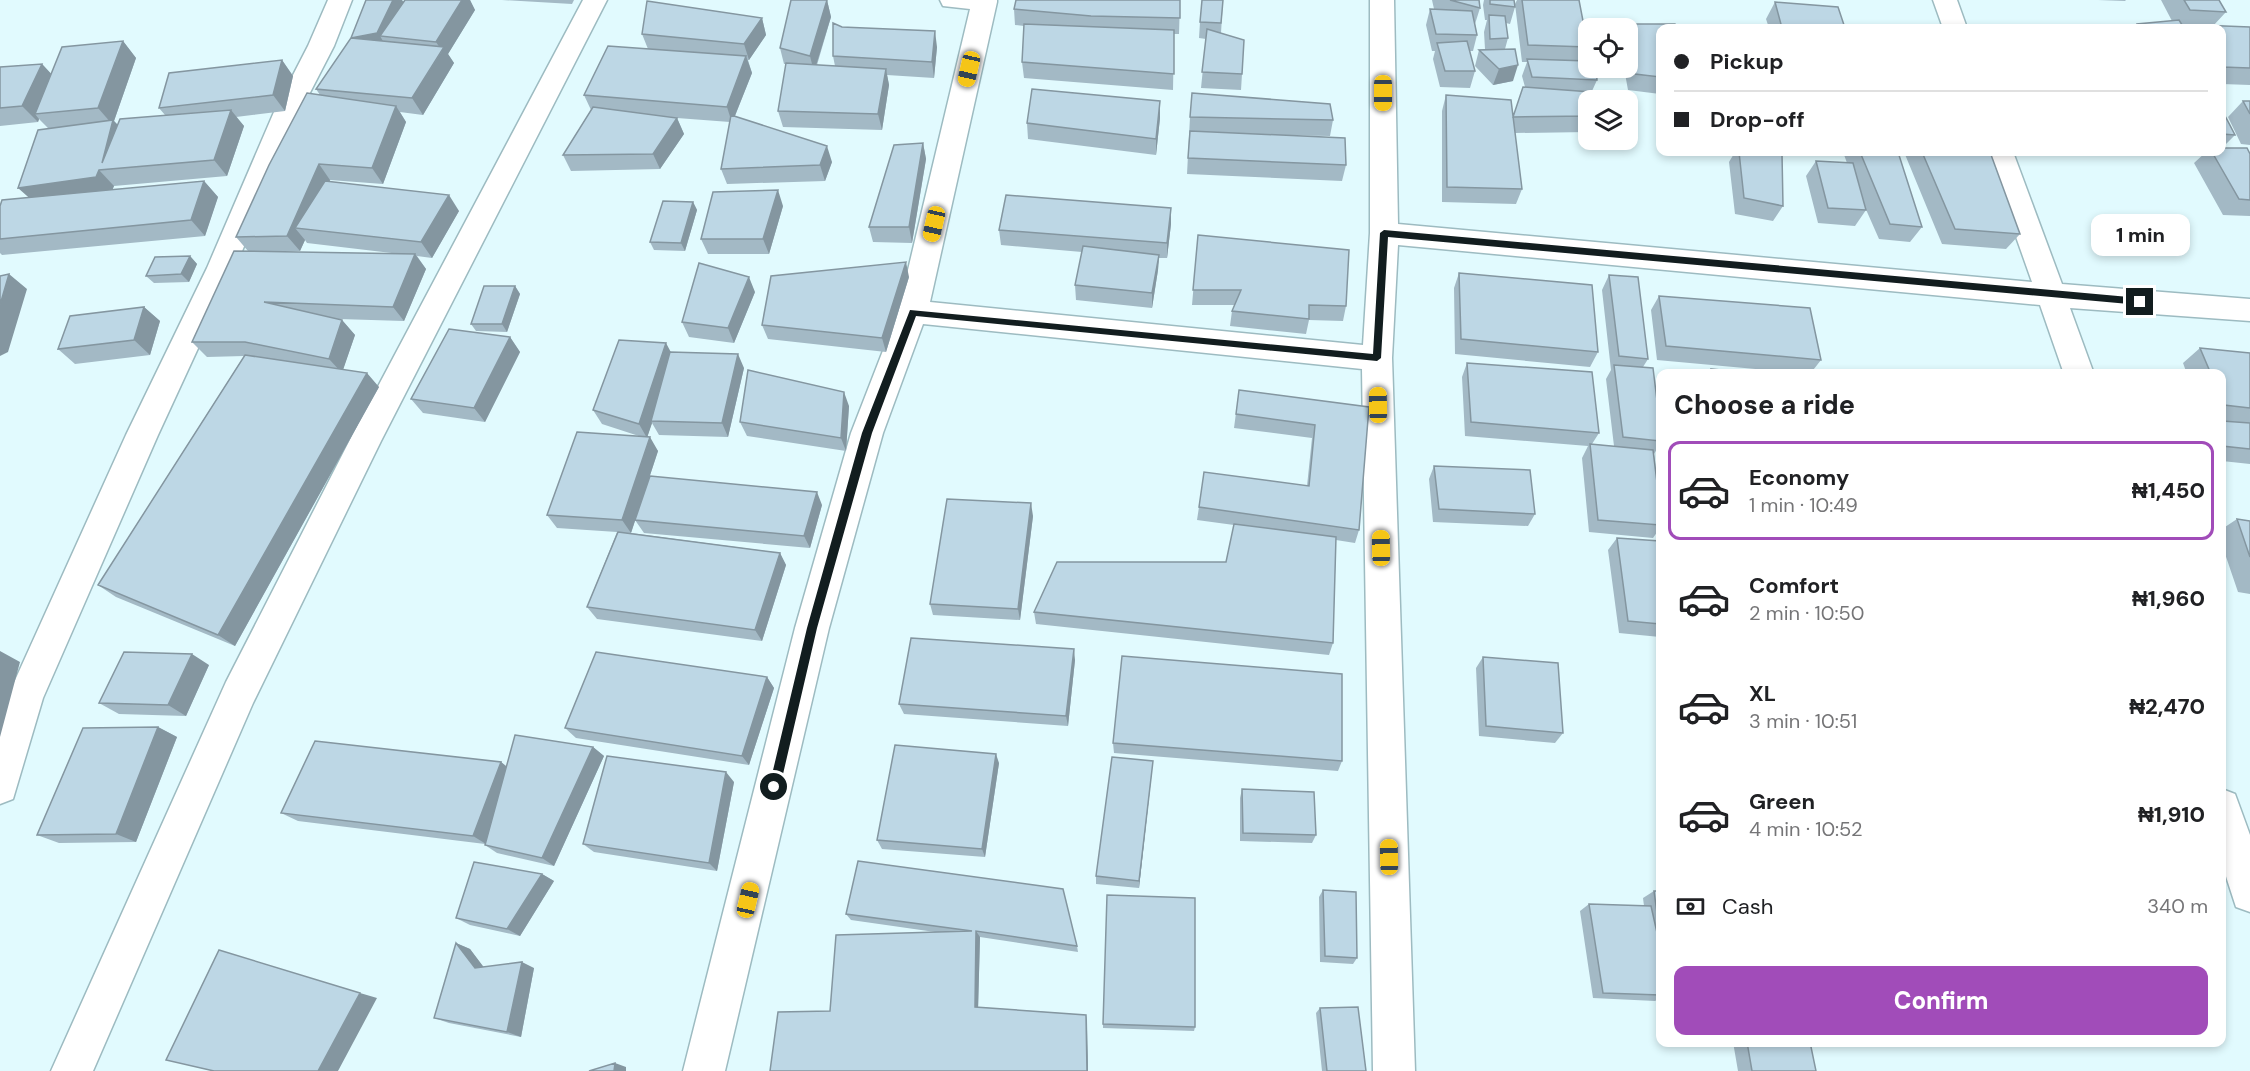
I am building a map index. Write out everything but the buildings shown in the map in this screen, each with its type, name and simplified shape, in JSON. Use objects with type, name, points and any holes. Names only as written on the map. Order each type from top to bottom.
[{"type":"street","points":[[0,786],[25,698],[138,445],[221,268],[287,112],[321,46],[340,0]]},
{"type":"street","points":[[72,1071],[239,694],[367,437],[595,0]]},
{"type":"street","points":[[704,1071],[815,617],[867,433],[913,312],[985,1],[952,0]]},
{"type":"street","points":[[1382,0],[1384,233],[1377,358],[1394,1071]]},
{"type":"street","points":[[1945,0],[1954,24]]},
{"type":"street","points":[[2001,156],[2053,295],[2077,369]]},
{"type":"street","points":[[1384,233],[2053,295],[2250,310]]},
{"type":"street","points":[[913,312],[1377,358]]},
{"type":"street","points":[[2226,819],[2250,893]]},
{"type":"route","points":[[774,787],[812,628],[867,433],[913,312],[1377,358],[1384,233],[2140,302]]}]
